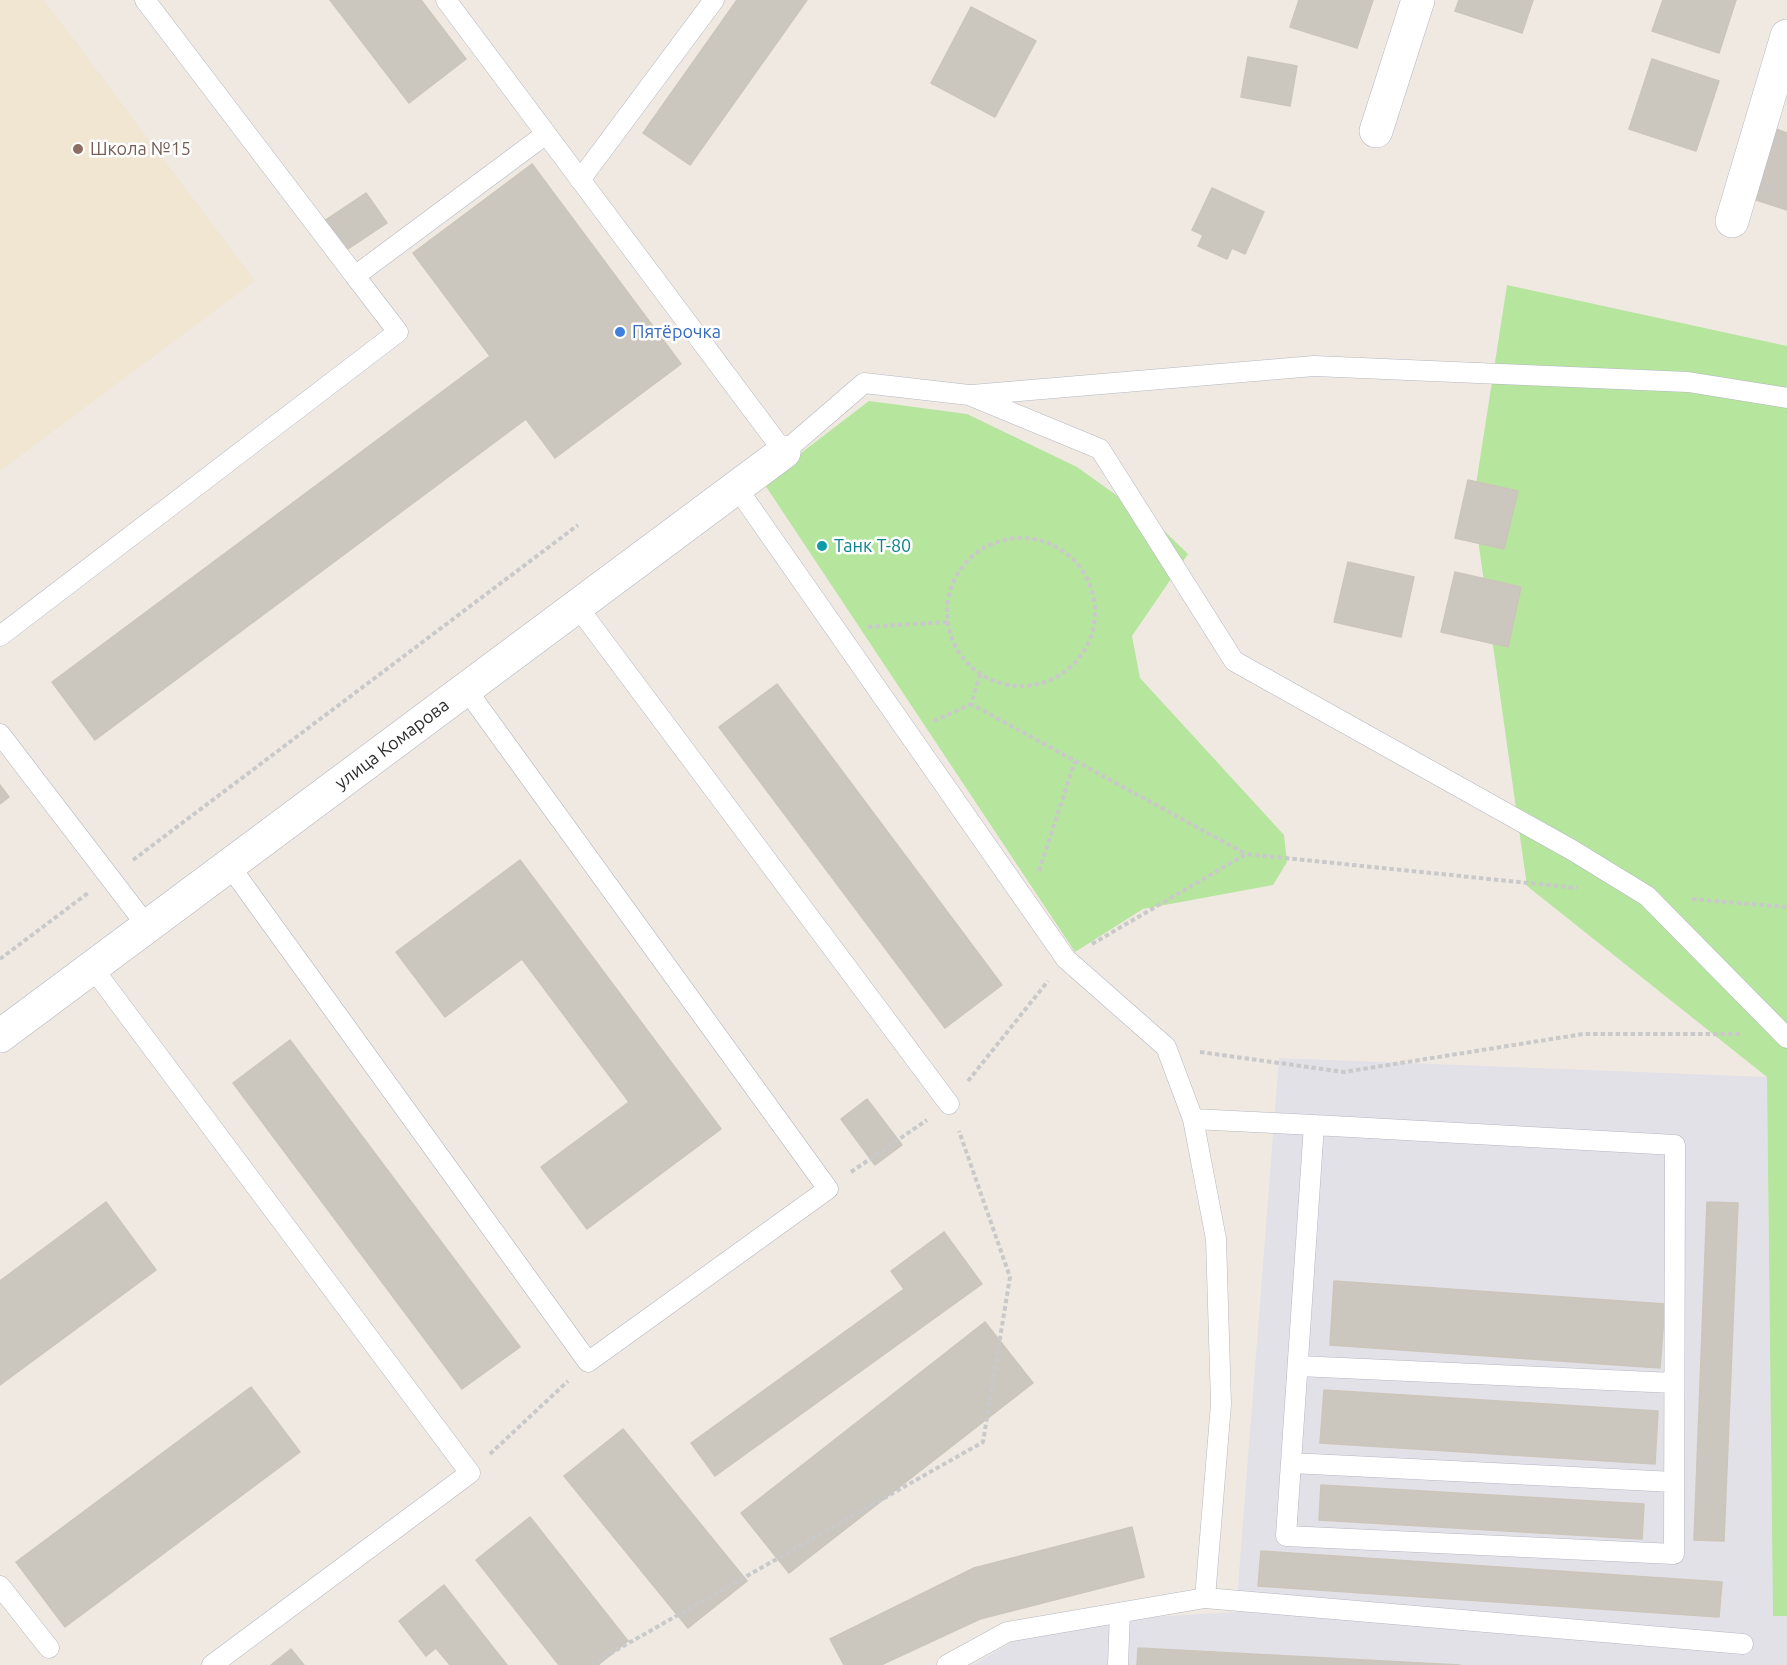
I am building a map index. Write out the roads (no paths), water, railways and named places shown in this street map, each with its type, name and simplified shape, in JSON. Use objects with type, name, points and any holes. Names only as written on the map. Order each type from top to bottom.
[{"type":"street","points":[[1376,131],[1418,0]]},
{"type":"street","points":[[1732,221],[1787,36]]},
{"type":"street","name":"улица Комарова","points":[[0,1036],[784,452]]},
{"type":"lane","points":[[0,636],[398,332],[145,0]]},
{"type":"lane","points":[[446,0],[784,452],[864,383],[969,395],[1314,366],[1688,382],[1787,398]]},
{"type":"lane","points":[[580,180],[714,0]]},
{"type":"lane","points":[[355,276],[546,134]]},
{"type":"lane","points":[[969,395],[1100,449],[1234,661],[1572,850],[1647,896],[1785,1036]]},
{"type":"lane","points":[[737,488],[1066,959],[1166,1047],[1193,1119],[1216,1239],[1221,1404],[1205,1598]]},
{"type":"lane","points":[[577,606],[949,1104]]},
{"type":"lane","points":[[229,866],[588,1362],[828,1189],[466,689]]},
{"type":"lane","points":[[0,734],[147,926]]},
{"type":"lane","points":[[92,967],[470,1473],[212,1665]]},
{"type":"lane","points":[[1193,1119],[1314,1125],[1675,1145],[1674,1554],[1286,1536],[1314,1125]]},
{"type":"lane","points":[[1298,1366],[1674,1383]]},
{"type":"lane","points":[[1291,1463],[1674,1482]]},
{"type":"lane","points":[[0,1586],[49,1648]]},
{"type":"lane","points":[[947,1665],[1007,1632],[1205,1598],[1743,1644]]},
{"type":"lane","points":[[1118,1665],[1120,1613]]},
{"type":"place","name":"Школа №15","points":[[78,149]]},
{"type":"place","name":"Пятёрочка","points":[[620,332]]},
{"type":"place","name":"Танк Т-80","points":[[822,546]]}]
